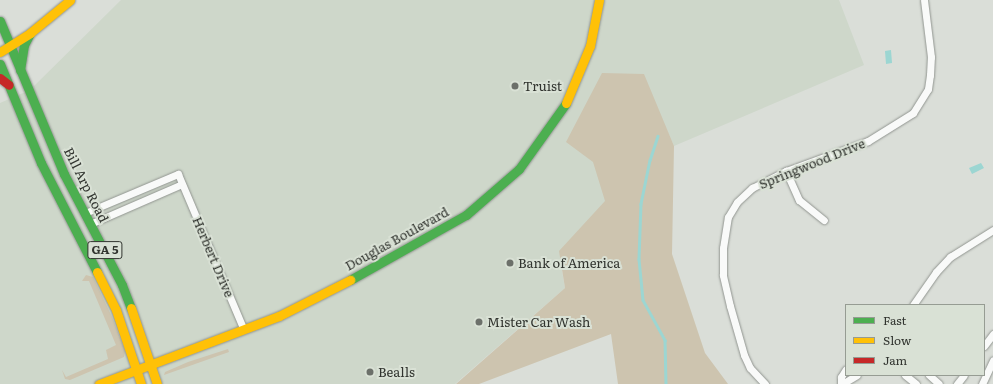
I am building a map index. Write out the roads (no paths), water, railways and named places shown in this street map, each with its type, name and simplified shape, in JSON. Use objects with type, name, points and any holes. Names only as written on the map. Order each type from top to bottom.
[{"type":"main road","points":[[0,52],[10,44],[30,33],[70,0]]},
{"type":"main road","name":"Douglas Boulevard","points":[[99,384],[136,368],[244,330],[296,308],[452,225],[496,191],[523,164],[563,110],[590,46],[599,0]]},
{"type":"main road","name":"Bill Arp Road","points":[[0,20],[55,155],[122,285],[152,363],[157,384]]},
{"type":"main road","points":[[20,70],[24,44],[30,33]]},
{"type":"main road","name":"GA 5","points":[[0,64],[41,163],[101,277],[124,331],[141,384]]},
{"type":"main road","points":[[0,78],[9,85]]},
{"type":"street","name":"Springwood Drive","points":[[765,384],[750,368],[737,336],[723,275],[723,248],[728,217],[737,202],[752,188],[786,172],[868,141],[913,113],[928,89],[930,75],[931,57],[924,0]]},
{"type":"street","points":[[786,172],[799,200],[824,220]]},
{"type":"street","name":"Herbert Drive","points":[[85,213],[178,174],[244,330]]},
{"type":"street","points":[[90,224],[182,184]]},
{"type":"street","points":[[914,304],[936,272],[950,257],[993,230]]},
{"type":"street","points":[[985,345],[993,334]]},
{"type":"street","points":[[982,384],[993,360]]},
{"type":"street","points":[[845,371],[841,377],[841,384],[855,376]]},
{"type":"street","points":[[907,376],[916,384]]},
{"type":"street","points":[[929,376],[939,384]]},
{"type":"street","points":[[957,384],[963,376]]},
{"type":"water","points":[[891,50],[892,63],[886,64],[885,51]]},
{"type":"water","points":[[981,163],[984,168],[972,174],[969,168]]},
{"type":"waterway","points":[[658,136],[650,160],[641,204],[639,259],[643,300],[665,340],[666,384]]},
{"type":"place","name":"Truist","points":[[515,86]]},
{"type":"place","name":"Bank of America","points":[[510,263]]},
{"type":"place","name":"Mister Car Wash","points":[[479,322]]},
{"type":"place","name":"Bealls","points":[[370,372]]}]
